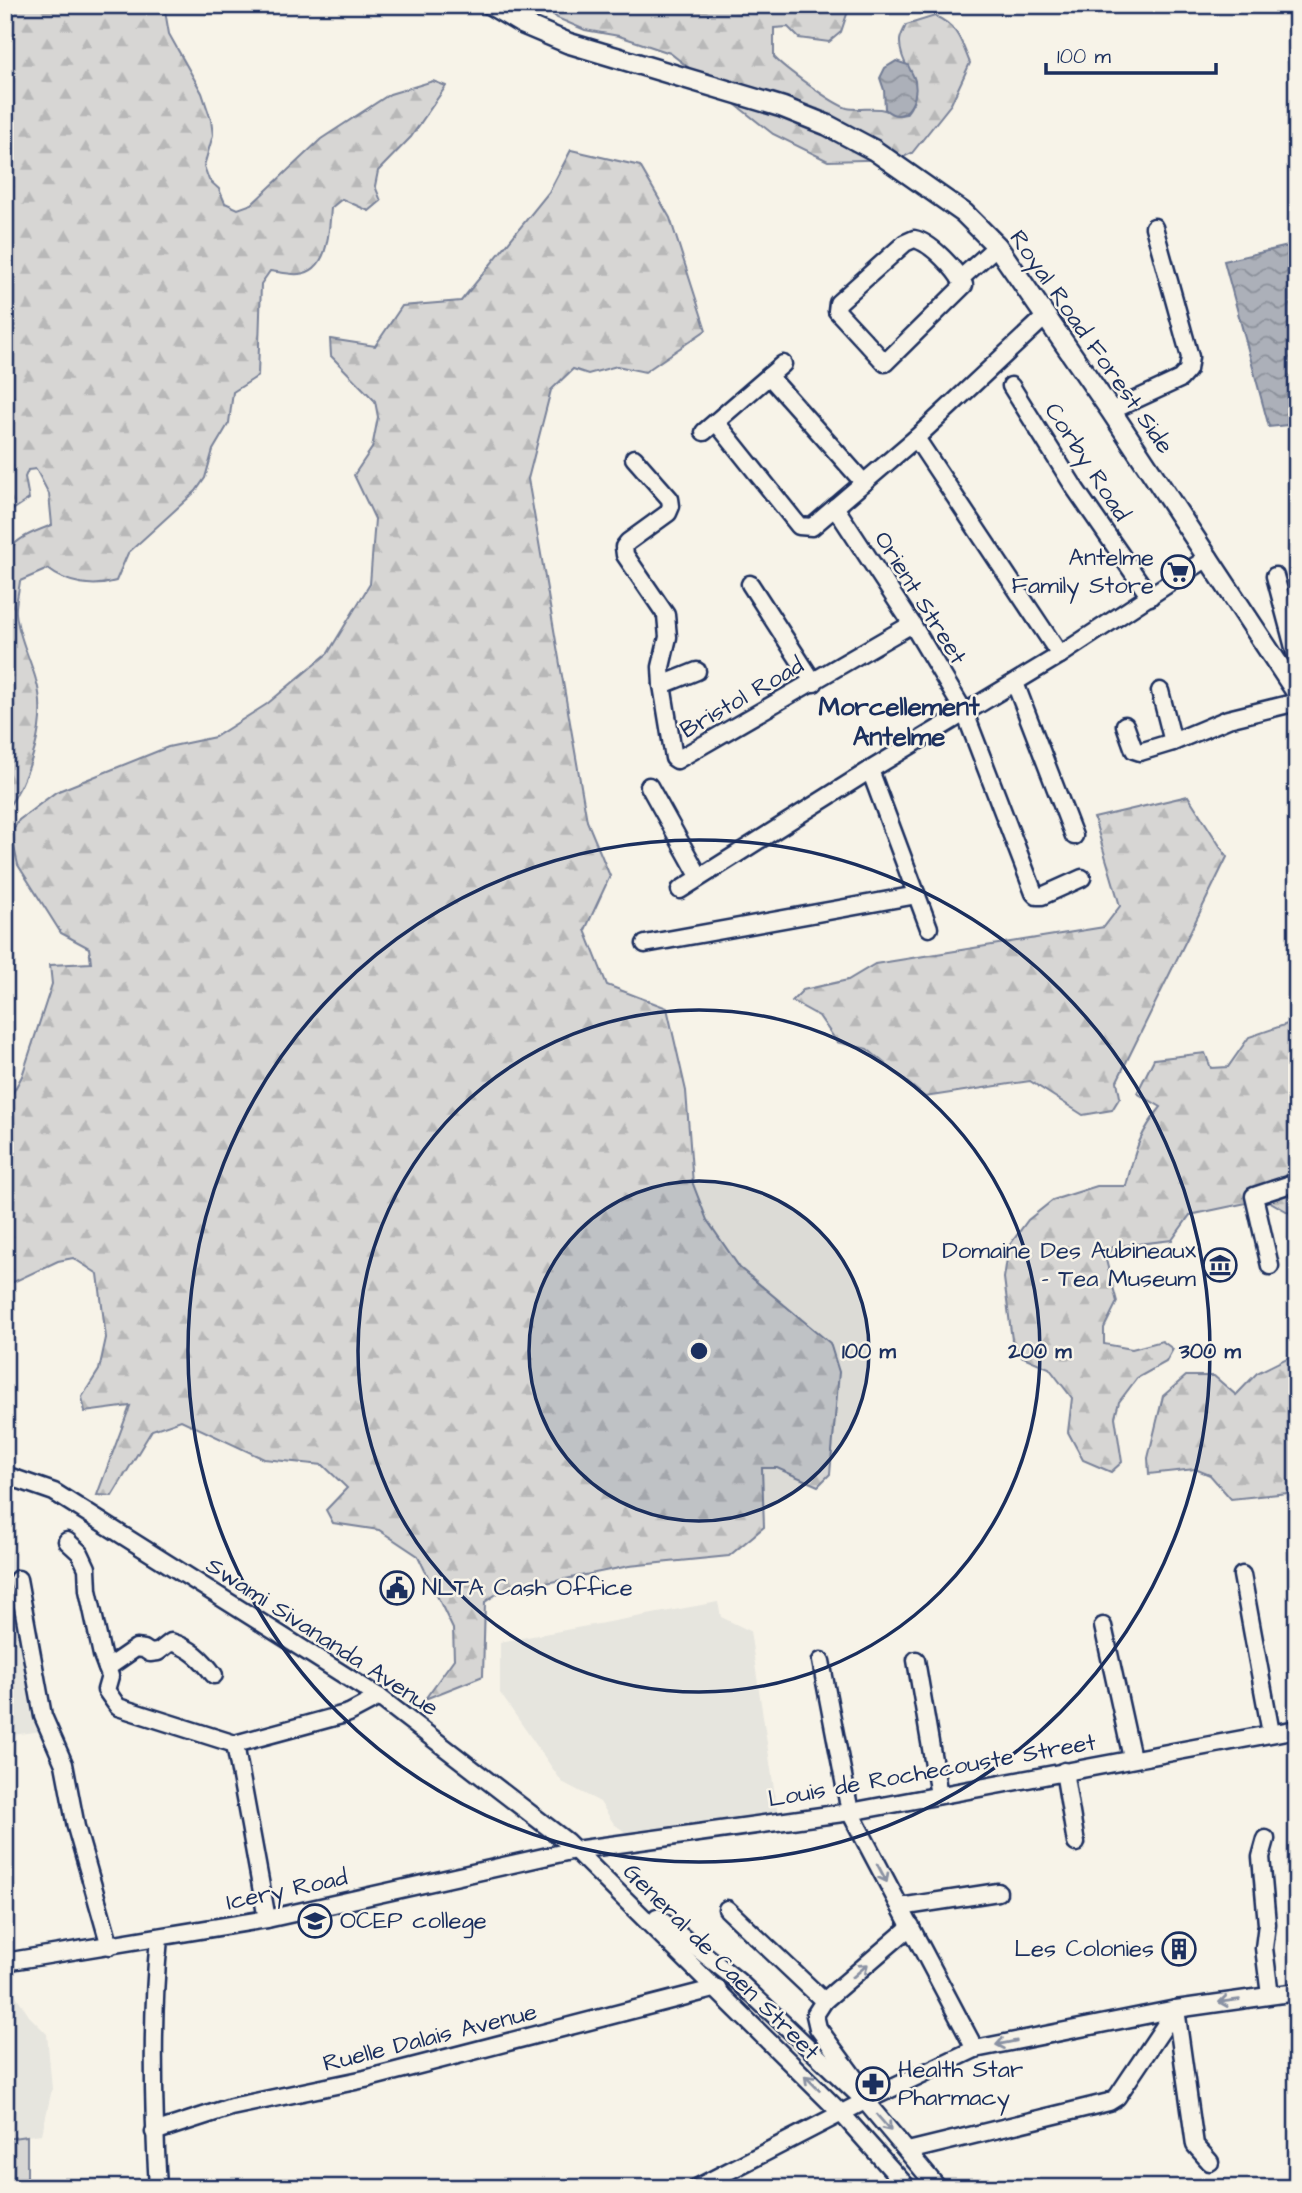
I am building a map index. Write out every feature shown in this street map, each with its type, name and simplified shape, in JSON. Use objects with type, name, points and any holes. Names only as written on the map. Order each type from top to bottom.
[{"type":"main road","name":"Royal Road Forest Side","points":[[491,5],[568,43],[782,107],[827,125],[874,150],[964,213],[997,246],[1209,557],[1297,693]]},
{"type":"street","points":[[1111,411],[1180,379],[1188,370],[1189,357],[1154,226]]},
{"type":"street","points":[[914,239],[931,246],[960,279],[964,283],[963,288],[885,363],[837,311],[838,303],[905,243],[914,239]]},
{"type":"street","points":[[960,279],[997,246]]},
{"type":"street","points":[[783,364],[710,427],[799,526],[812,527],[916,438],[1045,317]]},
{"type":"street","points":[[769,376],[864,483]]},
{"type":"street","name":"Corby Road","points":[[1011,386],[1076,490],[1150,597]]},
{"type":"street","points":[[916,438],[1060,655]]},
{"type":"street","name":"Bristol Road","points":[[634,458],[670,499],[671,506],[668,513],[624,547],[625,555],[666,615],[667,637],[661,667],[662,685],[674,758],[677,760],[912,624]]},
{"type":"street","name":"Orient Street","points":[[835,507],[912,624],[965,713],[1034,892],[1037,896],[1042,895],[1082,878]]},
{"type":"street","points":[[680,890],[870,770],[1060,655],[1209,557]]},
{"type":"street","points":[[1275,576],[1291,614],[1297,659]]},
{"type":"street","points":[[750,584],[777,640],[814,683]]},
{"type":"street","points":[[662,685],[697,671]]},
{"type":"street","points":[[1015,682],[1074,836]]},
{"type":"street","points":[[1160,691],[1173,742]]},
{"type":"street","points":[[1125,725],[1137,752],[1173,742],[1228,719],[1297,702]]},
{"type":"street","points":[[870,770],[929,928]]},
{"type":"street","points":[[649,786],[699,876]]},
{"type":"street","points":[[645,944],[917,895]]},
{"type":"street","points":[[1270,1266],[1254,1196],[1297,1182]]},
{"type":"street","name":"Swami Sivananda Avenue","points":[[5,1475],[54,1492],[380,1697],[575,1850],[594,1868]]},
{"type":"street","points":[[67,1541],[80,1553],[87,1568],[88,1590],[110,1675],[107,1690],[118,1707],[235,1744],[349,1713],[380,1697]]},
{"type":"street","points":[[1242,1576],[1272,1733]]},
{"type":"street","points":[[18,1579],[43,1716],[64,1764],[76,1827],[110,1946]]},
{"type":"street","points":[[1103,1626],[1132,1758]]},
{"type":"street","points":[[107,1668],[136,1648],[144,1648],[150,1653],[158,1652],[171,1642],[185,1646],[214,1675]]},
{"type":"street","points":[[916,1660],[939,1795]]},
{"type":"street","points":[[821,1661],[850,1812],[975,2049]]},
{"type":"street","name":"Louis de Rochecouste Street","points":[[575,1850],[850,1812],[1297,1729]]},
{"type":"street","points":[[235,1744],[267,1919]]},
{"type":"street","points":[[1064,1771],[1076,1843]]},
{"type":"street","points":[[1266,1839],[1261,1857],[1267,1924],[1264,1948],[1270,1995]]},
{"type":"street","name":"Icery Road","points":[[5,1962],[267,1919],[575,1850]]},
{"type":"street","name":"General de Caen Street","points":[[594,1868],[842,2114],[908,2188]]},
{"type":"street","name":"General de Caen Street","points":[[594,1868],[738,1981],[869,2100],[939,2188]]},
{"type":"street","points":[[901,1907],[998,1892]]},
{"type":"street","points":[[727,1909],[824,2001]]},
{"type":"street","points":[[869,2100],[818,2028],[815,2015],[824,2001],[911,1926]]},
{"type":"street","points":[[158,2188],[154,1986],[159,1938]]},
{"type":"street","name":"Ruelle Dalais Avenue","points":[[155,2132],[231,2107],[365,2079],[717,1988]]},
{"type":"street","points":[[696,2188],[975,2049],[1176,2009],[1297,1992]]},
{"type":"street","points":[[908,2151],[1109,2102],[1117,2097],[1176,2009]]},
{"type":"street","points":[[1176,2009],[1195,2145],[1210,2162]]},
{"type":"street","points":[[732,2172],[739,2188]]},
{"type":"shaded area","points":[[5,1505],[42,1731],[5,1736]]},
{"type":"shaded area","points":[[718,1602],[721,1617],[750,1631],[779,1822],[639,1842],[614,1824],[600,1802],[562,1782],[500,1693],[500,1642]]},
{"type":"shaded area","points":[[5,1978],[29,2016],[47,2034],[52,2089],[42,2134],[27,2136],[27,2188],[5,2188]]},
{"type":"green space","points":[[5,5],[164,5],[169,34],[202,93],[211,120],[213,135],[204,166],[209,180],[219,189],[225,203],[238,209],[252,204],[321,139],[390,94],[433,81],[446,86],[411,137],[378,171],[375,186],[381,201],[369,211],[342,199],[331,208],[326,248],[316,266],[299,274],[270,271],[261,284],[258,376],[233,392],[229,423],[213,450],[205,478],[196,491],[128,553],[116,581],[81,583],[48,569],[20,581],[16,605],[17,622],[36,680],[40,713],[35,749],[29,766],[5,812],[5,553],[27,536],[52,525],[49,494],[36,469],[28,470],[25,477],[29,499],[5,515]]},
{"type":"green space","points":[[543,5],[850,5],[841,32],[829,42],[799,38],[788,27],[774,28],[774,57],[820,93],[851,109],[880,109],[898,115],[906,114],[915,94],[912,77],[901,51],[900,39],[906,25],[935,16],[943,20],[958,35],[970,63],[951,104],[912,153],[899,159],[828,161],[773,134],[670,53],[619,36],[585,30],[557,18]]},
{"type":"green space","points":[[571,150],[640,166],[670,218],[706,330],[645,372],[617,366],[588,374],[573,369],[551,390],[528,479],[587,821],[610,876],[585,930],[607,985],[667,1008],[686,1091],[693,1184],[707,1220],[740,1268],[830,1343],[839,1372],[830,1474],[818,1486],[777,1468],[762,1468],[764,1527],[729,1556],[629,1566],[498,1593],[485,1602],[483,1676],[425,1699],[454,1659],[453,1629],[418,1556],[379,1530],[333,1523],[326,1510],[347,1488],[323,1465],[264,1459],[181,1420],[152,1430],[112,1496],[97,1495],[130,1406],[85,1412],[82,1397],[99,1370],[106,1338],[98,1274],[73,1258],[58,1261],[5,1286],[5,1107],[22,1076],[52,984],[50,965],[91,963],[89,948],[61,933],[18,865],[11,833],[19,820],[56,792],[168,747],[215,737],[267,704],[328,653],[370,584],[375,519],[354,475],[372,448],[378,417],[375,401],[331,356],[330,339],[375,346],[402,306],[461,301],[549,192]]},
{"type":"green space","points":[[1188,796],[1227,857],[1117,1081],[1120,1097],[1112,1110],[1083,1115],[1030,1081],[925,1097],[867,1049],[837,1042],[819,1016],[792,1001],[803,990],[848,980],[875,964],[1104,927],[1120,906],[1094,818]]},
{"type":"green space","points":[[1297,1023],[1297,1217],[1265,1199],[1190,1215],[1172,1240],[1113,1247],[1106,1260],[1117,1302],[1104,1328],[1104,1344],[1132,1349],[1162,1341],[1173,1349],[1166,1362],[1137,1378],[1119,1402],[1115,1417],[1122,1462],[1111,1472],[1083,1460],[1068,1432],[1072,1398],[1049,1368],[1021,1356],[1012,1340],[1004,1278],[1009,1246],[1028,1220],[1053,1200],[1097,1186],[1126,1186],[1142,1135],[1161,1107],[1137,1093],[1154,1059],[1205,1053],[1211,1068],[1228,1067],[1249,1037]]},
{"type":"green space","points":[[1297,1353],[1297,1492],[1231,1499],[1210,1475],[1195,1469],[1149,1474],[1148,1458],[1163,1396],[1186,1376],[1214,1376],[1236,1395],[1257,1373]]},
{"type":"green space","points":[[27,2136],[27,2188],[5,2188],[5,2139]]},
{"type":"water","points":[[896,61],[908,65],[916,89],[909,109],[898,115],[885,109],[880,78],[885,68]]},
{"type":"water","points":[[1297,244],[1297,424],[1269,427],[1224,261]]},
{"type":"place","name":"Antelme Family Store","points":[[1178,572]]},
{"type":"place","name":"Domaine Des Aubineaux - Tea Museum","points":[[1220,1265]]},
{"type":"place","name":"NLTA Cash Office","points":[[397,1588]]},
{"type":"place","name":"OCEP college","points":[[315,1921]]},
{"type":"place","name":"Les Colonies","points":[[1179,1949]]},
{"type":"place","name":"Health Star Pharmacy","points":[[873,2084]]},
{"type":"district","name":"Morcellement Antelme","points":[[899,722]]}]
